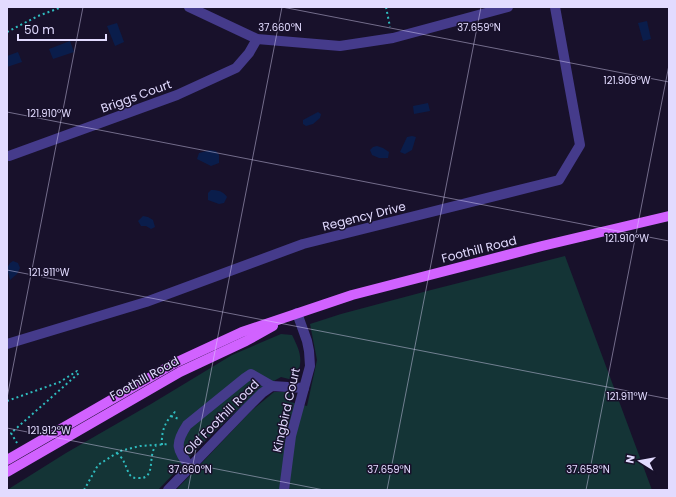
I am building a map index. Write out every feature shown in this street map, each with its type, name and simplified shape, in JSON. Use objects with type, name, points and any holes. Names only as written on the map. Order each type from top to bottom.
[{"type":"main road","name":"Foothill Road","points":[[7,460],[175,363],[242,332],[352,294],[542,246],[669,216]]},
{"type":"main road","name":"Foothill Road","points":[[7,472],[180,372],[246,341],[297,313]]},
{"type":"street","points":[[189,7],[257,39],[340,46],[393,38],[496,8],[508,7]]},
{"type":"street","name":"Regency Drive","points":[[7,344],[146,302],[303,244],[559,180],[580,144],[555,7]]},
{"type":"street","name":"Briggs Court","points":[[9,156],[177,95],[236,68],[249,53],[257,39]]},
{"type":"street","name":"Kingbird Court","points":[[284,490],[291,436],[310,366],[310,351],[297,313]]},
{"type":"street","points":[[190,467],[181,454],[178,444],[180,435],[186,425],[251,374],[272,386]]},
{"type":"street","name":"Old Foothill Road","points":[[168,490],[262,393],[272,386],[304,388]]},
{"type":"path","points":[[7,32],[38,16],[62,7]]},
{"type":"path","points":[[386,7],[393,38]]},
{"type":"path","points":[[7,401],[60,382],[77,371],[80,374],[11,433],[22,451]]},
{"type":"path","points":[[162,445],[161,438],[165,424],[175,412],[178,413]]},
{"type":"path","points":[[171,416],[182,420]]},
{"type":"path","points":[[84,490],[98,465],[117,453],[140,446],[178,444]]},
{"type":"path","points":[[117,453],[124,461],[130,476],[141,479],[146,476],[150,470],[152,453],[157,445]]},
{"type":"green space","points":[[565,256],[652,490],[176,490],[251,411],[274,392],[290,392],[290,402],[307,406],[317,360],[310,324],[341,314],[431,290]]},
{"type":"green space","points":[[281,334],[292,335],[299,351],[300,366],[296,377],[289,379],[281,377],[261,388],[208,438],[158,490],[7,490],[66,453],[232,355]]},
{"type":"water","points":[[647,21],[651,39],[643,41],[638,23]]},
{"type":"water","points":[[117,23],[124,42],[115,46],[107,26]]},
{"type":"water","points":[[70,41],[74,52],[53,59],[49,49]]},
{"type":"water","points":[[18,52],[22,62],[7,67],[7,56]]},
{"type":"water","points":[[428,103],[430,111],[414,114],[413,106]]},
{"type":"water","points":[[318,112],[321,114],[320,118],[313,124],[306,126],[303,124],[303,120]]},
{"type":"water","points":[[407,137],[416,137],[412,150],[405,154],[400,152]]},
{"type":"water","points":[[377,146],[389,152],[388,158],[379,158],[372,155],[370,150]]},
{"type":"water","points":[[210,150],[216,151],[219,155],[219,163],[211,166],[197,159],[199,153]]},
{"type":"water","points":[[211,190],[224,193],[227,197],[224,203],[219,204],[208,200],[208,193]]},
{"type":"water","points":[[143,216],[153,220],[155,227],[151,229],[146,226],[141,226],[138,221]]},
{"type":"water","points":[[13,261],[18,263],[20,268],[17,274],[10,280],[7,268]]}]
